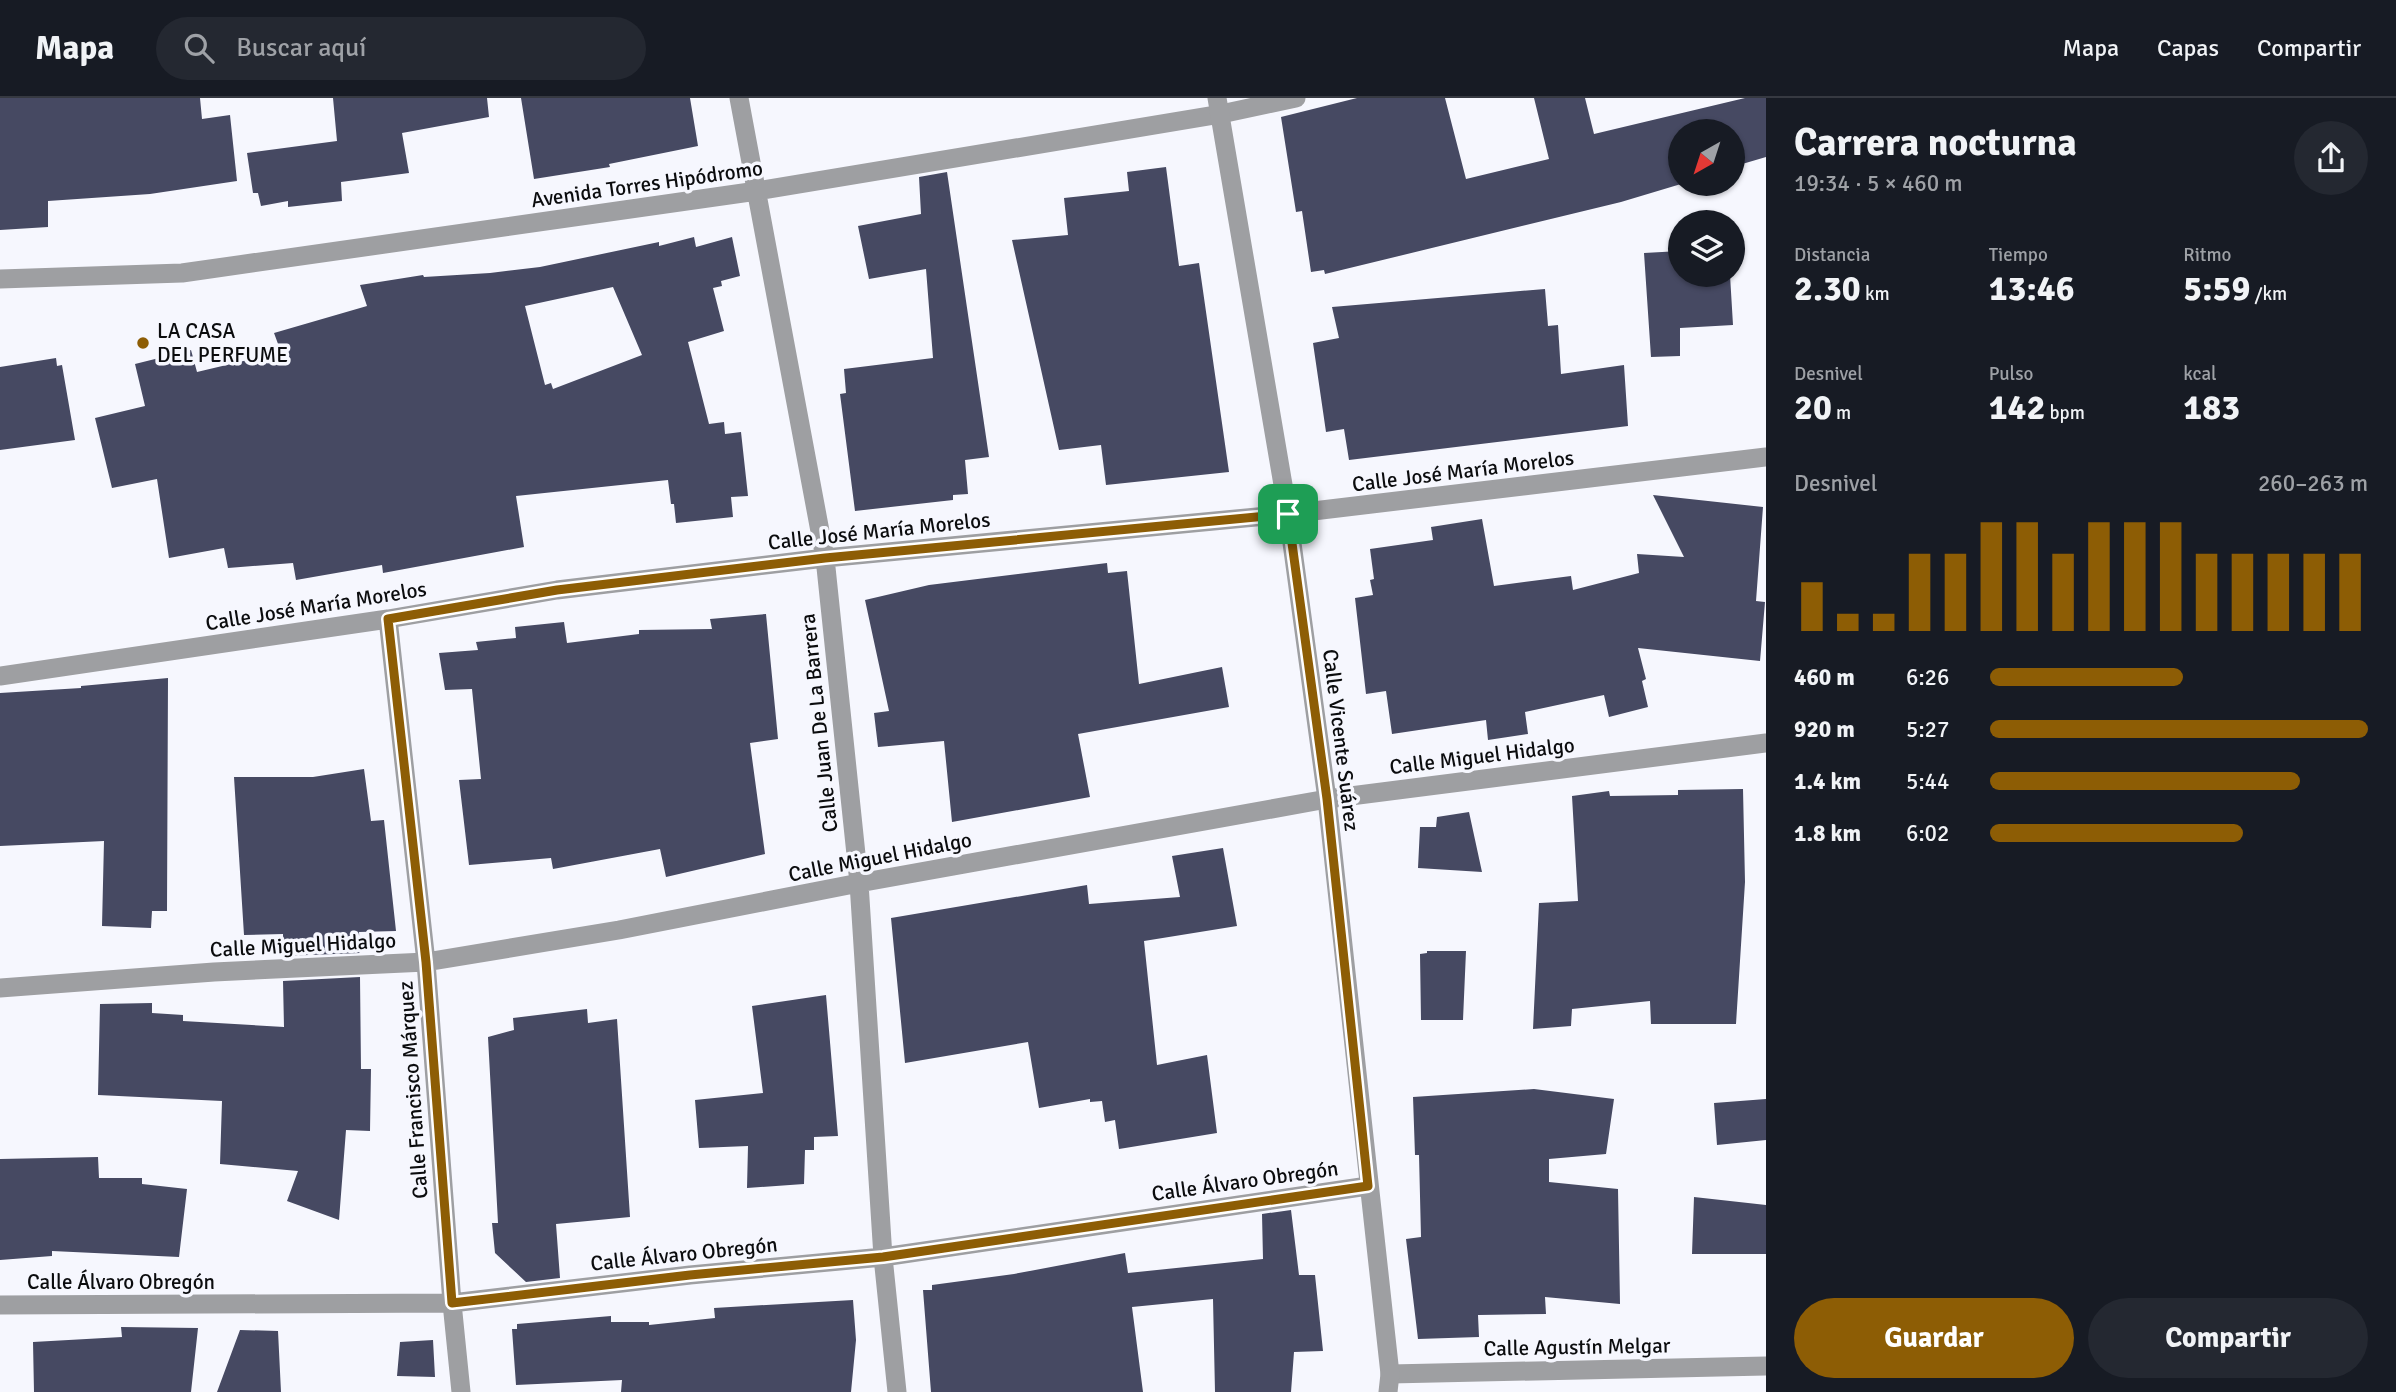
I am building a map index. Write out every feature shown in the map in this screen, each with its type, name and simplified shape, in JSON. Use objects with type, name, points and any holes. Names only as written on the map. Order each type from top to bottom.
[{"type":"street","name":"Calle Juan De La Barrera","points":[[739,98],[825,558],[859,883],[883,1257],[897,1392]]},
{"type":"street","name":"Avenida Torres Hipódromo","points":[[0,279],[182,273],[757,191],[1219,106],[1296,98]]},
{"type":"street","name":"Calle Vicente Suárez","points":[[1219,106],[1288,514],[1327,799],[1389,1383]]},
{"type":"street","name":"Calle José María Morelos","points":[[0,676],[388,619],[557,590],[825,558],[1288,514],[1766,457]]},
{"type":"street","name":"Calle Francisco Márquez","points":[[388,619],[426,962],[461,1392]]},
{"type":"street","name":"Calle Miguel Hidalgo","points":[[0,988],[214,972],[426,962],[619,930],[859,883],[1327,799],[1766,743]]},
{"type":"street","name":"Calle Álvaro Obregón","points":[[0,1305],[452,1303],[690,1275],[883,1257],[1368,1186]]},
{"type":"street","name":"Calle Agustín Melgar","points":[[1389,1383],[1766,1366]]},
{"type":"building","points":[[0,98],[200,98],[202,119],[230,115],[237,181],[150,194],[48,201],[48,227],[0,230]]},
{"type":"building","points":[[333,98],[487,98],[489,117],[402,133],[409,173],[341,182],[342,201],[288,207],[288,201],[261,206],[258,193],[253,193],[247,153],[337,141]]},
{"type":"building","points":[[521,98],[690,98],[698,146],[609,164],[610,167],[534,179]]},
{"type":"building","points":[[1357,98],[1445,98],[1466,179],[1549,159],[1534,98],[1585,98],[1594,134],[1745,98],[1766,98],[1766,157],[1745,163],[1745,119],[1668,119],[1668,188],[1621,202],[1325,274],[1324,270],[1311,272],[1302,211],[1296,212],[1281,117]]},
{"type":"building","points":[[1166,167],[1179,266],[1199,263],[1229,472],[1106,485],[1101,445],[1059,450],[1012,240],[1068,235],[1064,198],[1129,191],[1127,172]]},
{"type":"building","points":[[947,172],[989,457],[965,460],[968,494],[953,495],[953,500],[855,511],[840,394],[846,393],[844,369],[933,358],[926,269],[869,279],[858,226],[921,214],[919,177]]},
{"type":"building","points":[[694,237],[696,247],[732,237],[740,276],[721,281],[722,286],[713,288],[724,331],[688,342],[709,424],[724,422],[725,434],[741,432],[748,496],[731,497],[733,517],[676,523],[668,480],[516,496],[524,547],[383,573],[382,565],[296,580],[293,563],[228,568],[224,548],[169,558],[157,479],[112,488],[95,418],[145,406],[135,364],[191,350],[197,372],[281,352],[274,333],[367,306],[360,285],[423,275],[490,273],[540,267],[659,242],[659,246]],"holes":[[[613,287],[642,355],[553,389],[551,383],[545,385],[525,306]]]},
{"type":"building","points":[[1668,252],[1668,287],[1731,287],[1733,325],[1680,328],[1680,356],[1651,357],[1644,253]]},
{"type":"building","points":[[1545,289],[1548,326],[1558,325],[1561,374],[1624,365],[1628,426],[1349,460],[1344,429],[1326,432],[1313,343],[1339,338],[1332,307]]},
{"type":"building","points":[[56,358],[57,366],[62,365],[75,440],[0,450],[0,367]]},
{"type":"building","points":[[1653,495],[1763,507],[1756,601],[1765,602],[1760,661],[1638,648],[1646,679],[1642,681],[1648,707],[1609,717],[1604,695],[1525,712],[1528,734],[1488,740],[1486,720],[1392,734],[1386,691],[1366,694],[1355,598],[1373,595],[1370,549],[1433,540],[1431,527],[1482,519],[1494,586],[1571,576],[1573,590],[1639,573],[1637,554],[1684,557]]},
{"type":"building","points":[[1107,563],[1108,573],[1127,571],[1139,684],[1222,667],[1229,707],[1078,734],[1090,797],[952,822],[944,741],[878,747],[874,713],[889,711],[865,600],[929,585]]},
{"type":"building","points":[[766,614],[778,739],[750,743],[765,854],[666,877],[660,849],[553,869],[551,858],[469,865],[459,780],[481,779],[472,689],[445,690],[439,653],[478,650],[476,642],[516,638],[515,627],[564,622],[567,643],[639,634],[639,630],[712,629],[710,619]]},
{"type":"building","points":[[168,678],[167,911],[152,911],[151,928],[102,926],[104,841],[0,846],[0,693],[81,688]]},
{"type":"building","points":[[364,769],[371,821],[384,820],[396,931],[359,932],[360,953],[283,956],[283,934],[244,935],[234,777],[313,777]]},
{"type":"building","points":[[1743,789],[1745,882],[1736,1024],[1651,1024],[1650,1001],[1572,1009],[1571,1026],[1533,1029],[1539,903],[1578,901],[1572,796],[1609,791],[1610,796],[1678,795],[1678,790]]},
{"type":"building","points":[[1469,812],[1482,872],[1418,868],[1420,827],[1436,827],[1437,817]]},
{"type":"building","points":[[1223,848],[1237,926],[1144,941],[1157,1065],[1207,1055],[1217,1133],[1119,1149],[1115,1120],[1105,1122],[1102,1101],[1090,1102],[1090,1099],[1039,1108],[1028,1042],[905,1063],[891,918],[1087,885],[1089,904],[1180,897],[1172,856]]},
{"type":"building","points":[[1427,951],[1466,951],[1463,1020],[1421,1020],[1420,954]]},
{"type":"building","points":[[360,977],[361,1069],[371,1069],[370,1131],[346,1130],[339,1220],[287,1201],[298,1171],[220,1164],[222,1101],[98,1095],[100,1004],[152,1003],[152,1013],[183,1015],[183,1021],[284,1027],[283,981]]},
{"type":"building","points":[[826,995],[838,1136],[814,1137],[814,1150],[805,1150],[804,1184],[747,1188],[748,1146],[699,1148],[695,1100],[763,1093],[752,1006]]},
{"type":"building","points":[[587,1009],[588,1023],[617,1019],[630,1217],[556,1224],[560,1278],[526,1282],[495,1253],[492,1223],[498,1223],[488,1037],[514,1030],[513,1018]]},
{"type":"building","points":[[1534,1089],[1614,1099],[1606,1154],[1549,1159],[1549,1182],[1618,1189],[1620,1304],[1545,1297],[1546,1314],[1478,1315],[1479,1337],[1418,1339],[1406,1239],[1421,1237],[1419,1155],[1415,1155],[1413,1097]]},
{"type":"building","points":[[1766,1099],[1766,1140],[1717,1145],[1714,1103]]},
{"type":"building","points":[[98,1157],[99,1178],[142,1178],[142,1184],[187,1189],[179,1257],[52,1251],[52,1256],[0,1260],[0,1159]]},
{"type":"building","points":[[1694,1197],[1766,1205],[1766,1254],[1692,1254]]},
{"type":"building","points":[[1291,1210],[1299,1275],[1315,1275],[1323,1351],[1294,1352],[1291,1392],[1215,1392],[1213,1299],[1132,1307],[1143,1392],[931,1392],[923,1290],[932,1290],[932,1285],[1014,1274],[1125,1253],[1128,1273],[1263,1259],[1262,1214]]},
{"type":"building","points":[[853,1300],[856,1340],[851,1392],[621,1392],[622,1380],[516,1385],[512,1329],[517,1329],[517,1324],[611,1316],[611,1322],[649,1322],[649,1325],[715,1318],[714,1308]]},
{"type":"building","points":[[121,1327],[198,1328],[191,1392],[34,1392],[33,1342],[122,1337]]},
{"type":"building","points":[[240,1330],[278,1331],[281,1392],[217,1392]]},
{"type":"building","points":[[433,1340],[435,1377],[397,1376],[400,1342]]},
{"type":"place","name":"LA CASA DEL PERFUME","points":[[143,343]]},
{"type":"route","points":[[1288,514],[1327,799],[1368,1186],[883,1257],[690,1275],[452,1303],[426,962],[388,619],[557,590],[825,558],[1288,514]]}]
